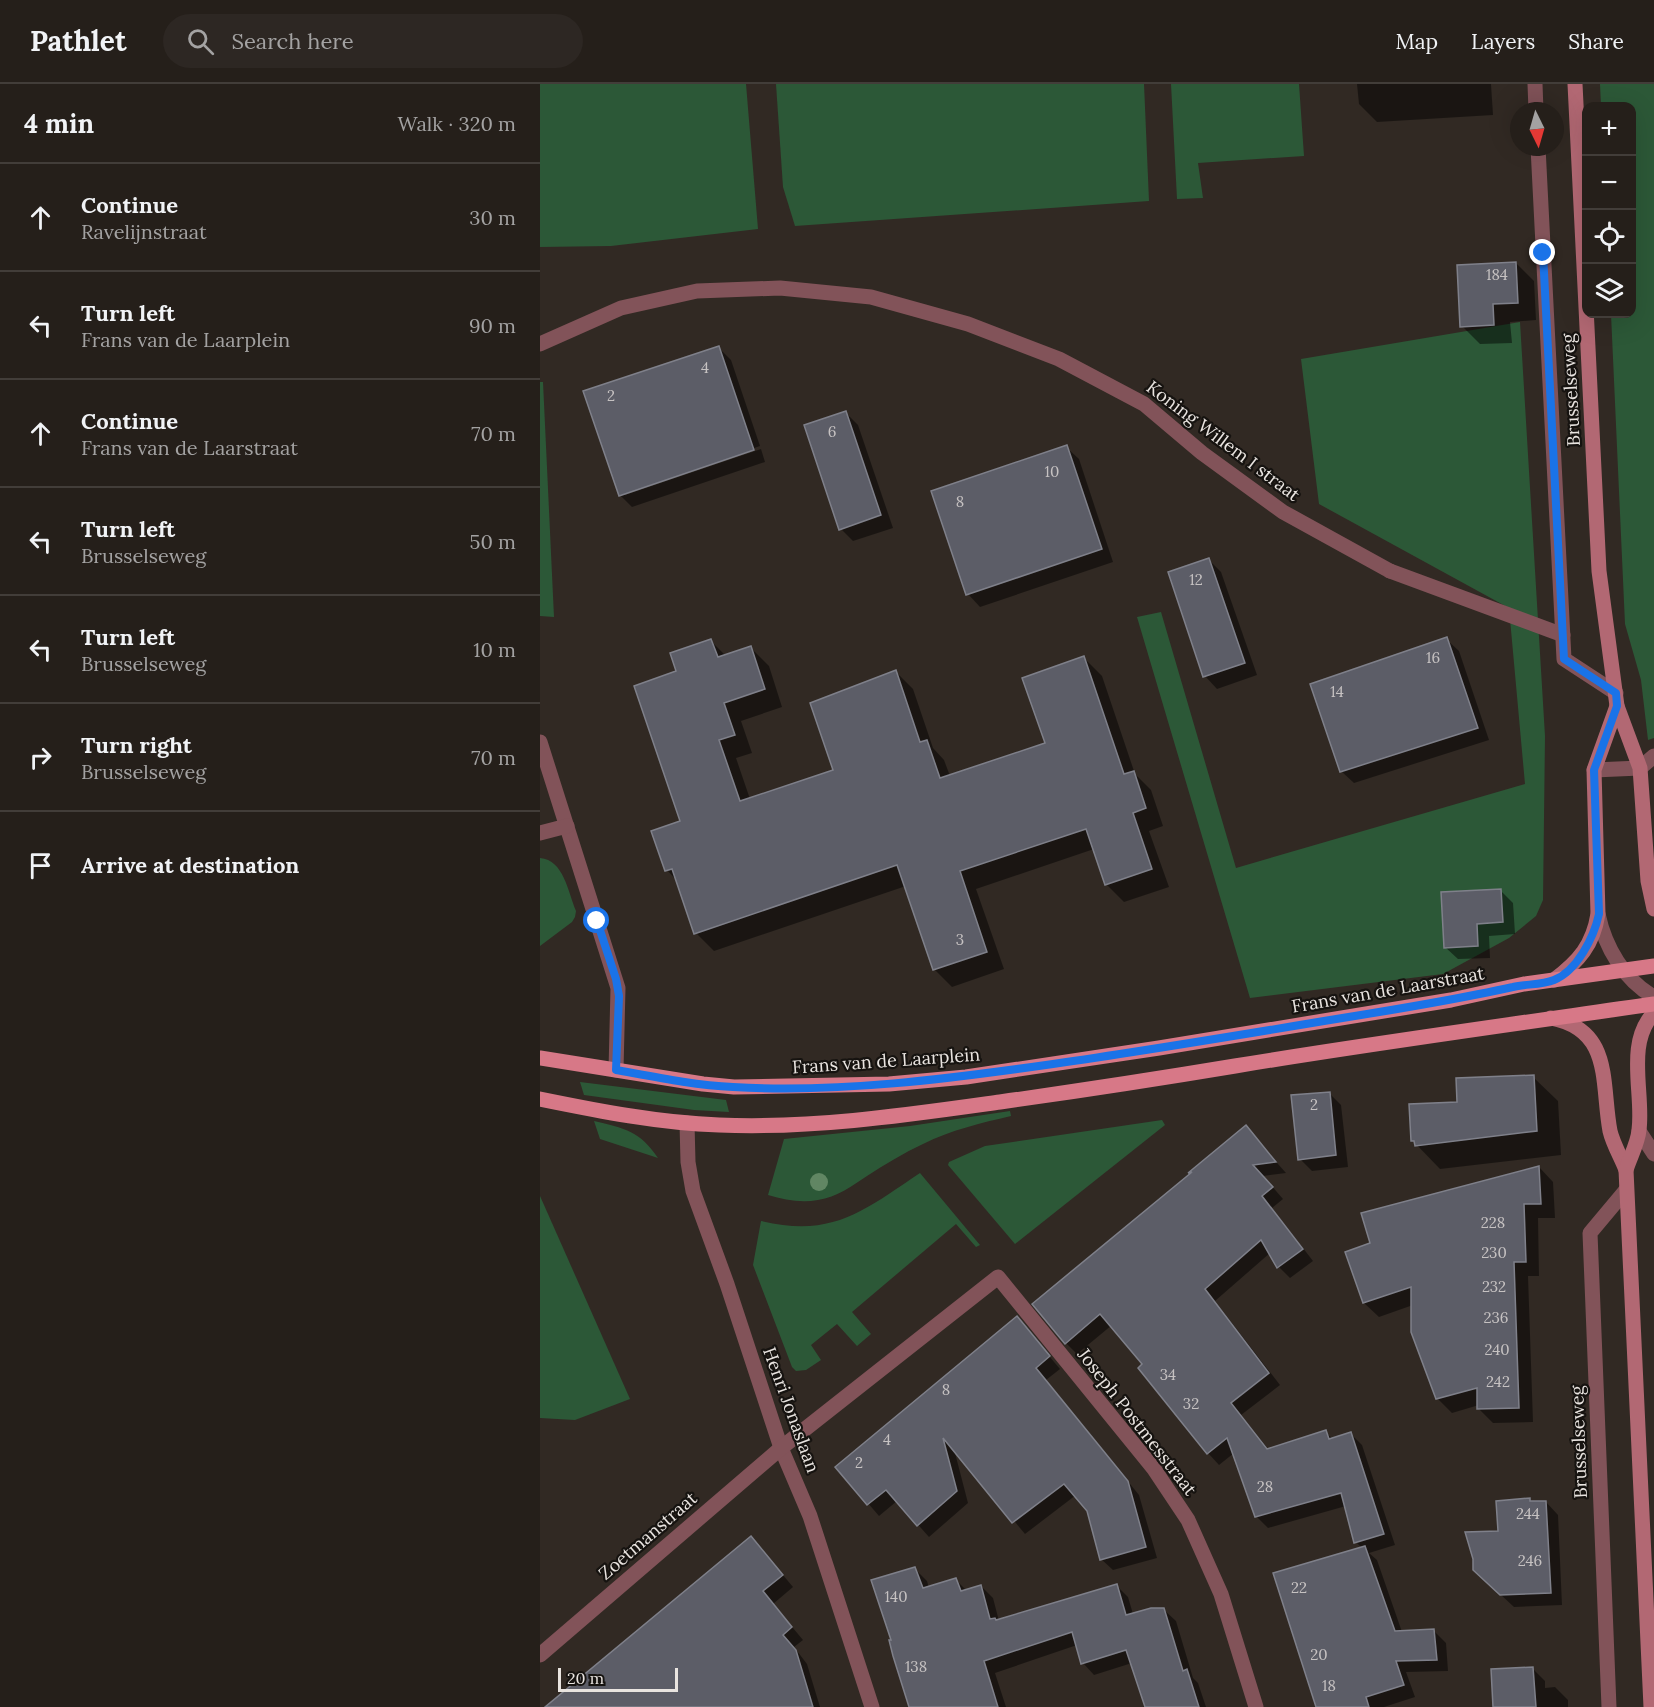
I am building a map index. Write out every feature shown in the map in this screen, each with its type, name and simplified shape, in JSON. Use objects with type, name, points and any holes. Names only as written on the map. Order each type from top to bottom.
[{"type":"main road","name":"Frans van de Laarstraat","points":[[1159,1048],[1451,1000],[1524,984],[1654,966]]},
{"type":"main road","points":[[540,1099],[612,1113],[687,1123],[746,1126],[880,1118],[1165,1078],[1337,1050],[1654,1004]]},
{"type":"main road","name":"Frans van de Laarplein","points":[[540,1058],[734,1087],[867,1085],[966,1077],[1159,1048]]},
{"type":"street","points":[[1535,84],[1536,102]]},
{"type":"street","name":"Brusselseweg","points":[[1575,84],[1599,571],[1617,699],[1640,768],[1648,881],[1654,909]]},
{"type":"street","name":"Brusselseweg","points":[[1538,156],[1564,659],[1617,699]]},
{"type":"street","name":"Koning Willem I straat","points":[[540,344],[621,308],[697,291],[780,288],[871,297],[968,324],[1059,359],[1144,404],[1202,453],[1283,512],[1390,571],[1563,635]]},
{"type":"street","name":"Brusselseweg","points":[[1617,699],[1594,770],[1599,914],[1602,934],[1607,945],[1624,970],[1644,991],[1654,996]]},
{"type":"street","points":[[540,742],[618,988],[616,1070]]},
{"type":"street","points":[[1594,770],[1640,768],[1654,756]]},
{"type":"street","points":[[540,833],[567,826]]},
{"type":"street","name":"Brusselseweg","points":[[1554,980],[1576,962],[1584,951],[1595,932],[1599,914]]},
{"type":"street","points":[[1651,1707],[1626,1170],[1640,1131],[1639,1049],[1644,1029],[1654,1013]]},
{"type":"street","points":[[1551,1018],[1566,1021],[1578,1027],[1587,1034],[1599,1052],[1610,1133],[1626,1170]]},
{"type":"street","name":"Henri Jonaslaan","points":[[687,1123],[688,1162],[693,1191],[727,1284],[781,1448],[810,1516],[872,1707]]},
{"type":"street","points":[[1640,1131],[1654,1154]]},
{"type":"street","name":"Brusselseweg","points":[[1608,1707],[1590,1233],[1626,1190]]},
{"type":"street","name":"Joseph Postmesstraat","points":[[781,1448],[998,1277],[1154,1469],[1188,1520],[1221,1594],[1256,1707]]},
{"type":"street","name":"Zoetmanstraat","points":[[540,1655],[781,1448]]},
{"type":"green space","points":[[540,84],[746,84],[758,229],[611,246],[540,247]]},
{"type":"green space","points":[[776,84],[1144,84],[1149,201],[795,226],[783,187]]},
{"type":"green space","points":[[1171,84],[1299,84],[1304,156],[1198,163],[1203,198],[1177,199]]},
{"type":"green space","points":[[1600,84],[1654,84],[1654,738],[1648,740],[1641,680],[1625,624],[1611,318],[1636,318],[1636,102],[1601,102]]},
{"type":"green space","points":[[1520,322],[1545,736],[1543,900],[1536,916],[1509,938],[1443,974],[1250,998],[1137,617],[1161,612],[1236,868],[1525,784],[1509,608],[1319,504],[1301,359]]},
{"type":"green space","points":[[540,382],[543,382],[554,617],[540,616]]},
{"type":"green space","points":[[540,858],[555,864],[560,871],[576,911],[572,922],[540,946]]},
{"type":"green space","points":[[580,1082],[726,1100],[729,1112],[694,1110],[584,1095]]},
{"type":"green space","points":[[1010,1111],[1011,1116],[955,1131],[923,1144],[838,1194],[812,1201],[787,1200],[768,1195],[784,1139],[910,1126]]},
{"type":"green space","points":[[1162,1120],[1165,1125],[1015,1244],[948,1165],[949,1162],[985,1146]]},
{"type":"green space","points":[[594,1121],[638,1136],[658,1158],[600,1139]]},
{"type":"green space","points":[[920,1173],[980,1245],[976,1247],[956,1224],[852,1312],[871,1334],[857,1346],[837,1324],[811,1345],[821,1360],[806,1370],[796,1371],[792,1367],[753,1265],[761,1221],[808,1226],[846,1218],[881,1199]]},
{"type":"green space","points":[[540,1196],[630,1399],[575,1420],[540,1418]]},
{"type":"building","points":[[1516,262],[1518,303],[1493,304],[1494,325],[1460,327],[1457,265]]},
{"type":"building","points":[[719,346],[754,450],[619,496],[583,391]]},
{"type":"building","points":[[846,411],[881,515],[839,530],[804,425]]},
{"type":"building","points":[[1067,445],[1102,549],[966,595],[931,491]]},
{"type":"building","points":[[1209,558],[1245,663],[1203,677],[1168,572]]},
{"type":"building","points":[[1447,637],[1478,728],[1340,772],[1310,684]]},
{"type":"building","points":[[711,639],[718,657],[751,646],[765,689],[724,703],[735,735],[719,740],[740,801],[833,770],[810,703],[896,670],[920,742],[927,740],[940,778],[1045,743],[1022,678],[1084,656],[1124,774],[1134,771],[1146,808],[1133,813],[1152,869],[1105,885],[1086,829],[960,871],[987,952],[933,970],[897,865],[694,934],[672,869],[665,871],[651,831],[680,821],[634,686],[676,671],[670,653]]},
{"type":"building","points":[[1501,889],[1503,922],[1477,924],[1478,946],[1444,948],[1441,892]]},
{"type":"building","points":[[1534,1075],[1537,1131],[1415,1146],[1414,1141],[1411,1141],[1409,1104],[1457,1102],[1456,1078]]},
{"type":"building","points":[[1330,1092],[1336,1155],[1298,1160],[1291,1095]]},
{"type":"building","points":[[1246,1125],[1276,1162],[1253,1165],[1273,1187],[1262,1196],[1303,1249],[1277,1268],[1261,1240],[1205,1289],[1269,1373],[1231,1403],[1267,1449],[1326,1430],[1329,1439],[1351,1432],[1384,1534],[1354,1543],[1341,1493],[1255,1517],[1227,1438],[1207,1454],[1138,1368],[1142,1364],[1100,1314],[1065,1344],[1032,1304]]},
{"type":"building","points":[[1539,1166],[1541,1204],[1524,1204],[1526,1262],[1514,1262],[1519,1408],[1477,1409],[1477,1388],[1436,1399],[1411,1332],[1411,1287],[1363,1303],[1345,1252],[1370,1243],[1361,1213]]},
{"type":"building","points":[[1017,1316],[1050,1356],[1036,1368],[1128,1481],[1146,1547],[1100,1560],[1087,1511],[1064,1484],[1012,1523],[943,1438],[957,1491],[917,1526],[886,1490],[867,1505],[835,1467]]},
{"type":"building","points":[[1530,1498],[1530,1501],[1546,1501],[1551,1593],[1500,1595],[1473,1570],[1473,1559],[1465,1532],[1498,1531],[1496,1501]]},
{"type":"building","points":[[751,1536],[783,1575],[763,1591],[792,1627],[783,1635],[796,1650],[813,1707],[545,1707]]},
{"type":"building","points":[[1365,1546],[1395,1631],[1434,1629],[1437,1660],[1396,1661],[1404,1685],[1366,1697],[1369,1707],[1316,1707],[1273,1573]]},
{"type":"building","points":[[915,1567],[923,1588],[956,1578],[961,1591],[981,1585],[990,1619],[995,1618],[996,1620],[1117,1584],[1126,1615],[1151,1608],[1164,1608],[1183,1671],[1187,1669],[1199,1707],[1145,1707],[1126,1650],[1081,1664],[1072,1632],[984,1661],[998,1707],[909,1707],[893,1656],[889,1640],[891,1640],[871,1580]]},
{"type":"building","points":[[1533,1667],[1536,1707],[1493,1707],[1491,1669]]},
{"type":"route","points":[[597,921],[618,988],[616,1070],[734,1087],[889,1084],[966,1077],[1451,1000],[1554,980],[1576,962],[1595,932],[1599,914],[1594,770],[1617,706],[1616,693],[1564,659],[1543,253]]}]
